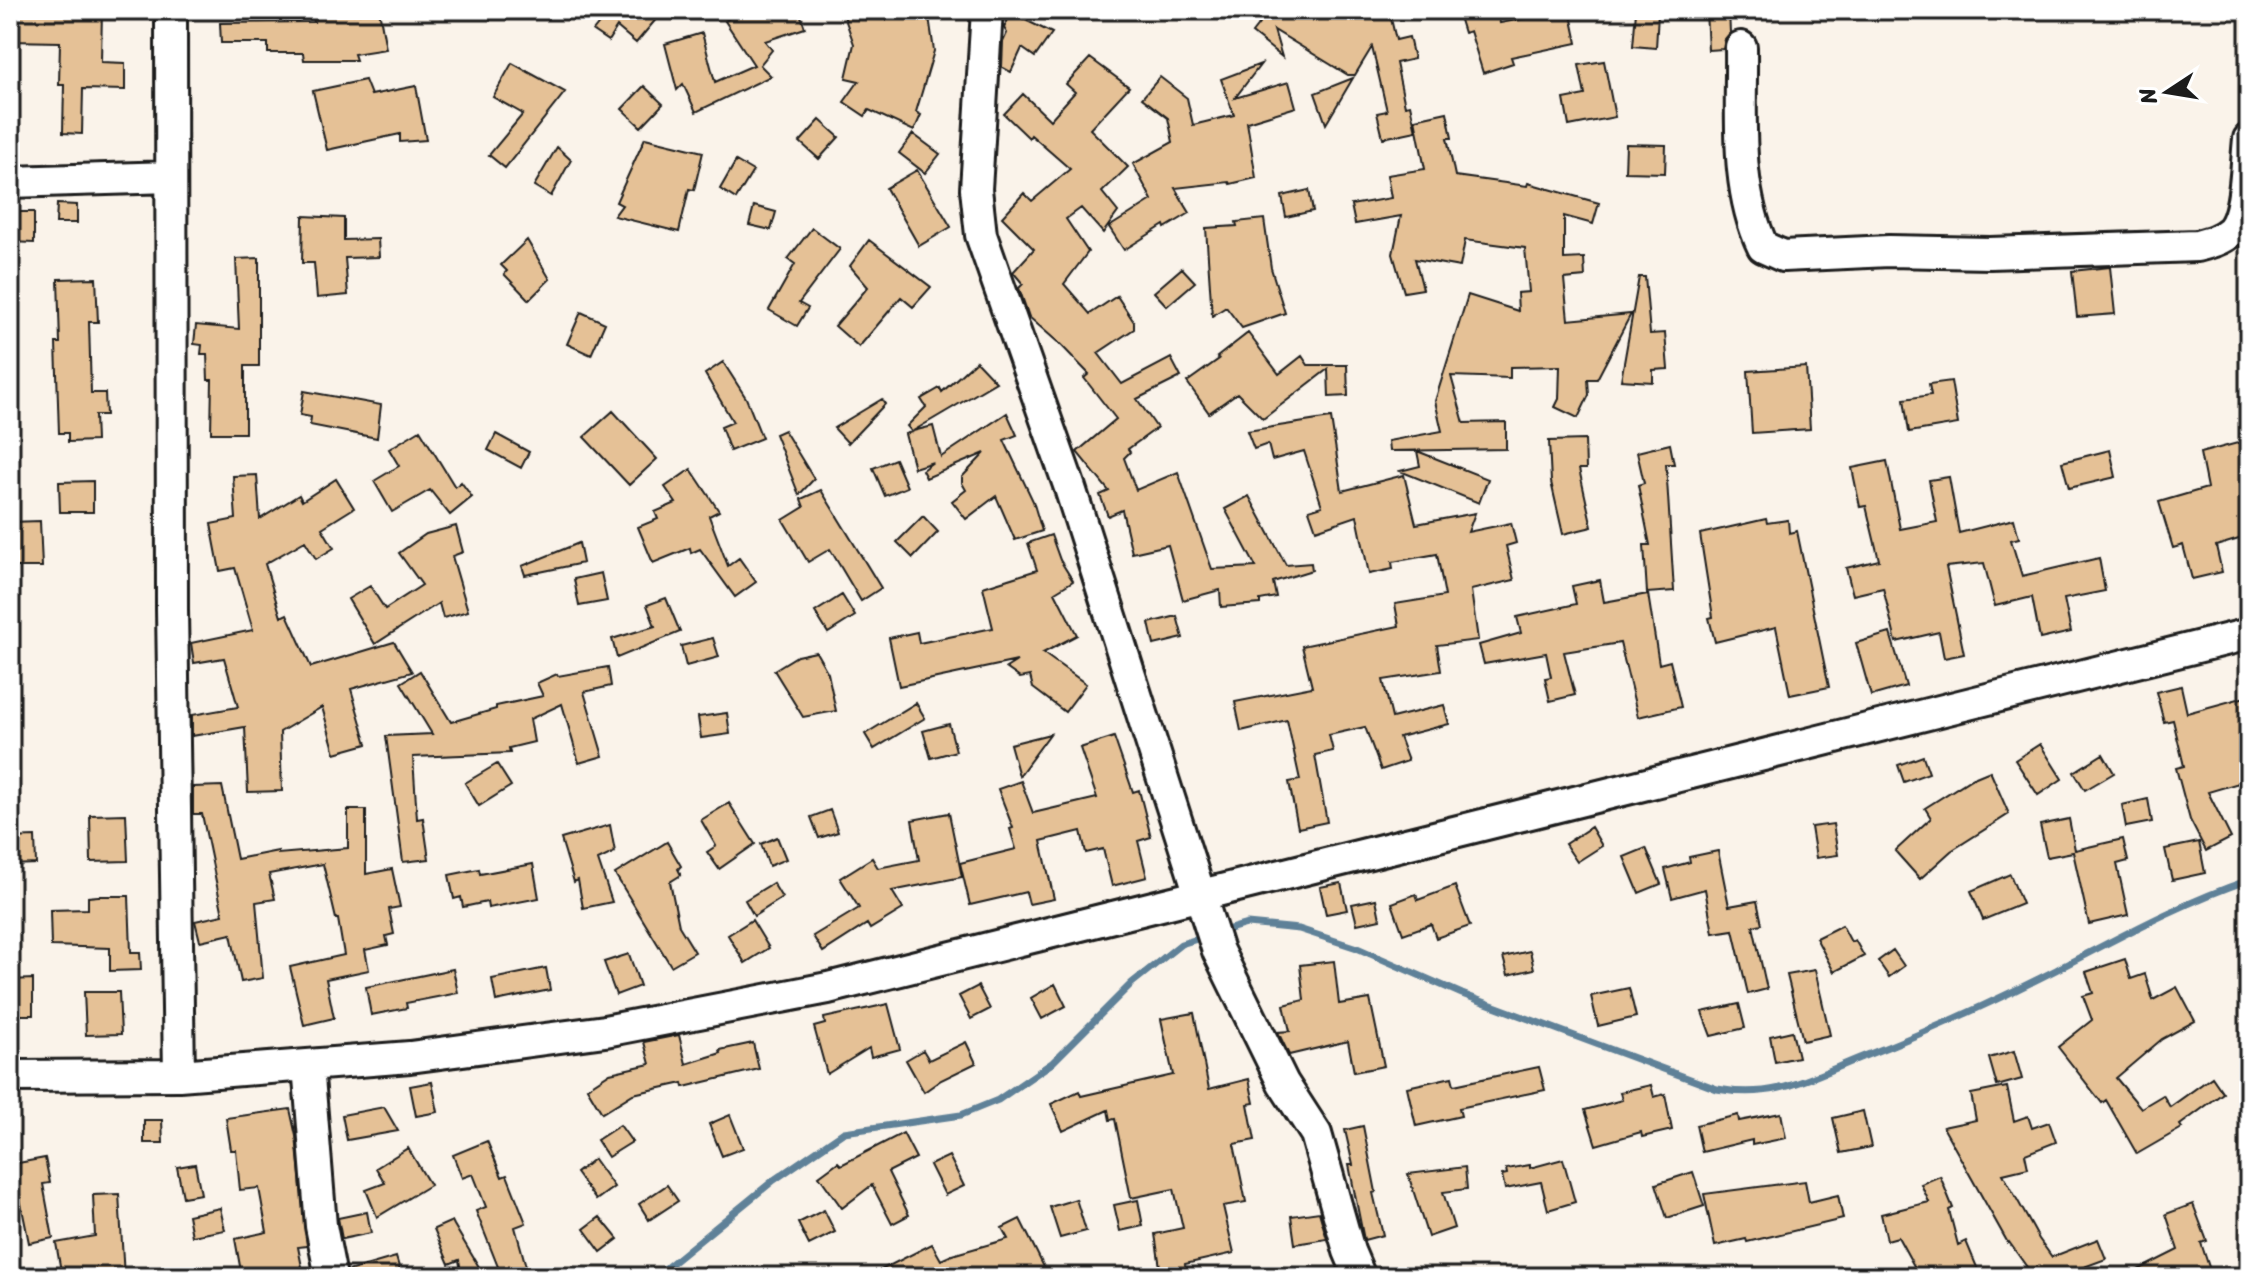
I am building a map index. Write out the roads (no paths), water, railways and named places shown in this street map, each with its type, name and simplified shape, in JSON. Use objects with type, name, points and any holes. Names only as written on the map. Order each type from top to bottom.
[{"type":"street","points":[[171,10],[172,609],[179,1075]]},
{"type":"street","points":[[987,10],[976,189],[981,235],[1070,488],[1218,951],[1283,1083],[1316,1134],[1349,1251],[1360,1277]]},
{"type":"street","points":[[1741,47],[1742,155],[1753,226],[1763,247],[1783,256],[1889,251],[1990,253],[2197,246],[2216,242],[2232,229],[2242,207],[2249,139]]},
{"type":"street","points":[[10,182],[171,177]]},
{"type":"street","points":[[10,1076],[179,1075],[410,1057],[620,1029],[845,984],[1204,904],[2249,634]]},
{"type":"street","points":[[308,1065],[321,1226],[331,1277]]},
{"type":"waterway","points":[[1219,932],[1247,924],[1299,929],[1357,948],[1462,994],[1717,1089],[1757,1092],[1792,1085],[1936,1027],[2175,910],[2249,880]]},
{"type":"waterway","points":[[655,1277],[774,1180],[844,1132],[961,1115],[998,1100],[1052,1063],[1132,983],[1181,944],[1207,936]]}]
